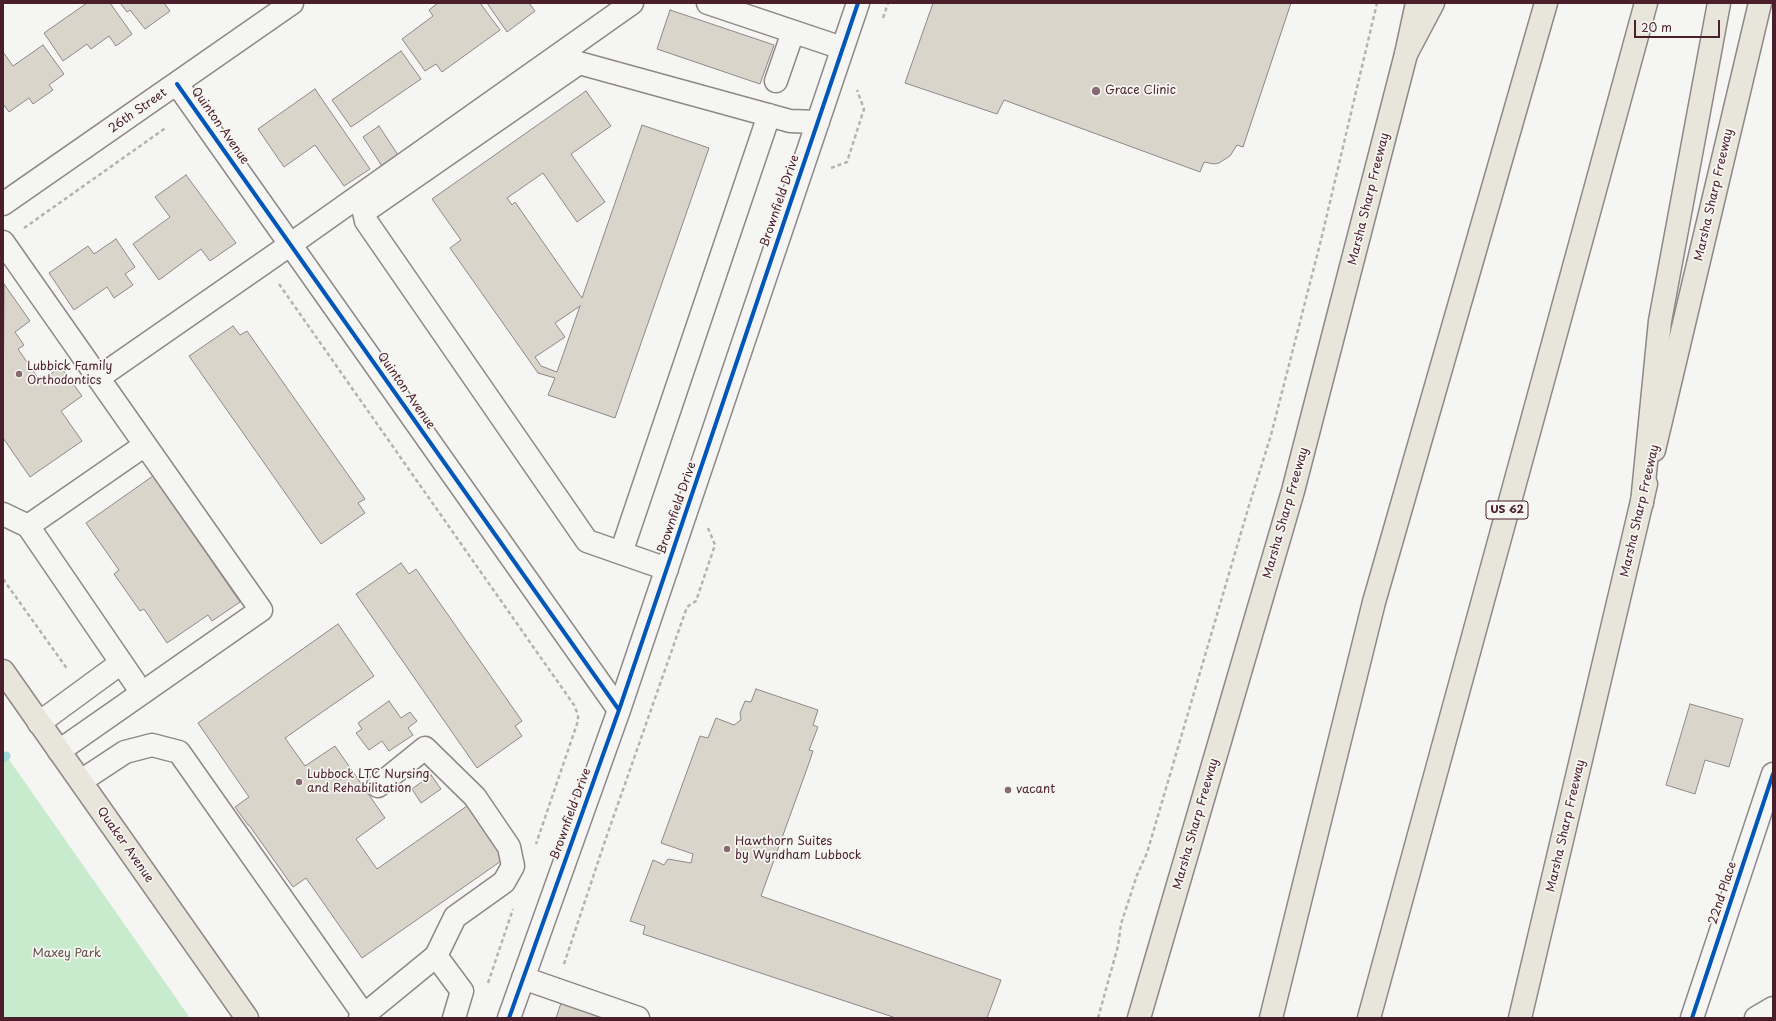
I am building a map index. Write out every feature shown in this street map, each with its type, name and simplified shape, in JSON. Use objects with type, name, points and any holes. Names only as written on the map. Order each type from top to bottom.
[{"type":"main road","name":"Marsha Sharp Freeway","points":[[1139,1018],[1293,492],[1406,54],[1416,3]]},
{"type":"main road","points":[[1406,54],[1433,3]]},
{"type":"main road","points":[[1270,1018],[1374,602],[1546,3]]},
{"type":"main road","name":"US 62","points":[[1369,1018],[1646,3]]},
{"type":"main road","points":[[1642,503],[1660,321],[1719,3]]},
{"type":"main road","name":"Marsha Sharp Freeway","points":[[1520,1018],[1760,3]]},
{"type":"main road","name":"Quaker Avenue","points":[[3,672],[247,1018]]},
{"type":"street","name":"26th Street","points":[[3,204],[178,84],[292,3]]},
{"type":"street","points":[[98,378],[291,244],[632,3]]},
{"type":"street","points":[[708,3],[842,48]]},
{"type":"street","name":"Brownfield Drive","points":[[509,1018],[619,710],[858,3]]},
{"type":"street","points":[[776,81],[793,32]]},
{"type":"street","points":[[667,569],[587,541],[366,221],[364,212],[579,63],[790,121],[818,122]]},
{"type":"street","name":"Quinton Avenue","points":[[178,84],[619,710]]},
{"type":"street","points":[[621,553],[769,115]]},
{"type":"street","points":[[3,242],[261,610],[59,751]]},
{"type":"street","points":[[28,526],[145,445]]},
{"type":"street","points":[[3,514],[28,526],[142,694]]},
{"type":"street","points":[[39,723],[121,663]]},
{"type":"street","points":[[81,781],[125,752],[152,745],[179,752],[363,1017],[436,956],[455,917],[504,882],[513,866],[509,848],[475,797],[426,748],[378,786]]},
{"type":"street","name":"22nd Place","points":[[1692,1018],[1773,774]]},
{"type":"street","points":[[436,956],[462,991],[454,1018]]},
{"type":"street","points":[[523,978],[638,1018]]},
{"type":"street","points":[[1756,1018],[1773,1008]]},
{"type":"path","points":[[880,25],[888,3]]},
{"type":"path","points":[[1098,1018],[1118,946],[1121,924],[1136,875],[1147,852],[1271,435],[1377,3]]},
{"type":"path","points":[[830,169],[847,162],[864,109],[857,90],[860,83]]},
{"type":"path","points":[[23,229],[167,126]]},
{"type":"path","points":[[278,282],[574,705],[578,715],[578,721],[535,845]]},
{"type":"path","points":[[556,989],[605,840],[687,607],[696,600],[715,545],[708,527]]},
{"type":"path","points":[[3,579],[83,692]]},
{"type":"path","points":[[486,988],[514,905]]},
{"type":"green space","name":"Maxey Park","points":[[3,751],[190,1018],[3,1018]]},
{"type":"building","points":[[87,3],[110,3],[132,34],[116,46],[109,36],[91,49],[87,44],[63,61],[44,33]]},
{"type":"building","points":[[120,3],[164,3],[170,11],[145,29],[130,10],[127,12]]},
{"type":"building","points":[[438,3],[480,3],[500,30],[442,72],[436,64],[425,71],[402,39],[433,16],[429,10]]},
{"type":"building","points":[[487,3],[529,3],[535,11],[507,32]]},
{"type":"building","name":"Grace Clinic","points":[[933,3],[1291,3],[1243,147],[1237,145],[1230,156],[1219,163],[1214,164],[1204,162],[1200,172],[1004,100],[997,114],[905,83]]},
{"type":"building","points":[[670,10],[774,45],[760,84],[657,49]]},
{"type":"building","points":[[43,45],[64,74],[49,85],[53,90],[33,104],[29,98],[9,112],[3,104],[3,52],[13,66]]},
{"type":"building","points":[[401,51],[421,79],[351,127],[332,100]]},
{"type":"building","points":[[315,89],[370,169],[344,186],[315,145],[284,167],[258,129]]},
{"type":"building","points":[[586,91],[611,126],[571,154],[605,202],[577,222],[543,173],[507,198],[512,205],[515,202],[582,298],[642,125],[709,148],[615,418],[548,395],[555,378],[538,373],[450,248],[461,240],[432,199]],"holes":[[[580,306],[557,372],[541,366],[535,357],[565,337],[555,323]]]},
{"type":"building","points":[[379,126],[398,155],[382,166],[363,137]]},
{"type":"building","points":[[186,175],[236,243],[210,261],[201,249],[159,280],[133,244],[170,217],[155,197]]},
{"type":"building","points":[[116,239],[135,267],[125,274],[133,285],[114,298],[107,287],[74,310],[49,273],[88,246],[94,254]]},
{"type":"building","name":"Lubbick Family Orthodontics","points":[[4,284],[30,321],[15,332],[24,345],[18,349],[40,381],[61,367],[82,396],[61,411],[82,441],[30,477],[3,438]]},
{"type":"building","points":[[233,326],[240,335],[247,331],[365,499],[358,503],[365,513],[321,544],[189,356]]},
{"type":"building","points":[[153,476],[240,602],[212,621],[208,615],[167,643],[144,609],[140,611],[114,574],[119,570],[86,523]]},
{"type":"building","points":[[401,563],[409,574],[416,569],[522,721],[515,726],[522,736],[477,768],[356,594]]},
{"type":"building","name":"Lubbock LTC Nursing and Rehabilitation","points":[[338,624],[374,676],[285,738],[305,766],[335,746],[385,818],[356,839],[377,869],[467,806],[504,859],[362,958],[306,878],[293,887],[235,807],[249,797],[198,723]]},
{"type":"building","name":"Hawthorn Suites by Wyndham Lubbock","points":[[756,689],[818,710],[813,725],[818,727],[809,750],[813,751],[761,896],[1001,980],[987,1018],[896,1018],[643,934],[645,926],[630,921],[653,860],[664,865],[668,859],[691,863],[693,854],[661,843],[700,736],[708,738],[716,718],[734,725],[741,720],[740,713],[745,701],[751,702]]},
{"type":"building","points":[[389,701],[401,718],[410,712],[417,721],[408,728],[413,735],[389,751],[382,741],[369,750],[356,733],[362,729],[358,723]]},
{"type":"building","points":[[1690,704],[1743,719],[1729,767],[1705,760],[1695,794],[1666,785]]},
{"type":"building","points":[[431,775],[441,789],[421,803],[412,789]]},
{"type":"building","points":[[561,1003],[605,1018],[556,1018]]},
{"type":"cycle path","points":[[509,1018],[619,710],[858,3]]},
{"type":"cycle path","points":[[177,84],[619,710]]},
{"type":"cycle path","points":[[1692,1018],[1773,774]]},
{"type":"place","name":"Grace Clinic","points":[[1096,91]]},
{"type":"place","name":"Lubbick Family Orthodontics","points":[[19,374]]},
{"type":"place","name":"Lubbock LTC Nursing and Rehabilitation","points":[[299,782]]},
{"type":"place","name":"vacant","points":[[1008,790]]},
{"type":"place","name":"Hawthorn Suites by Wyndham Lubbock","points":[[727,849]]}]
